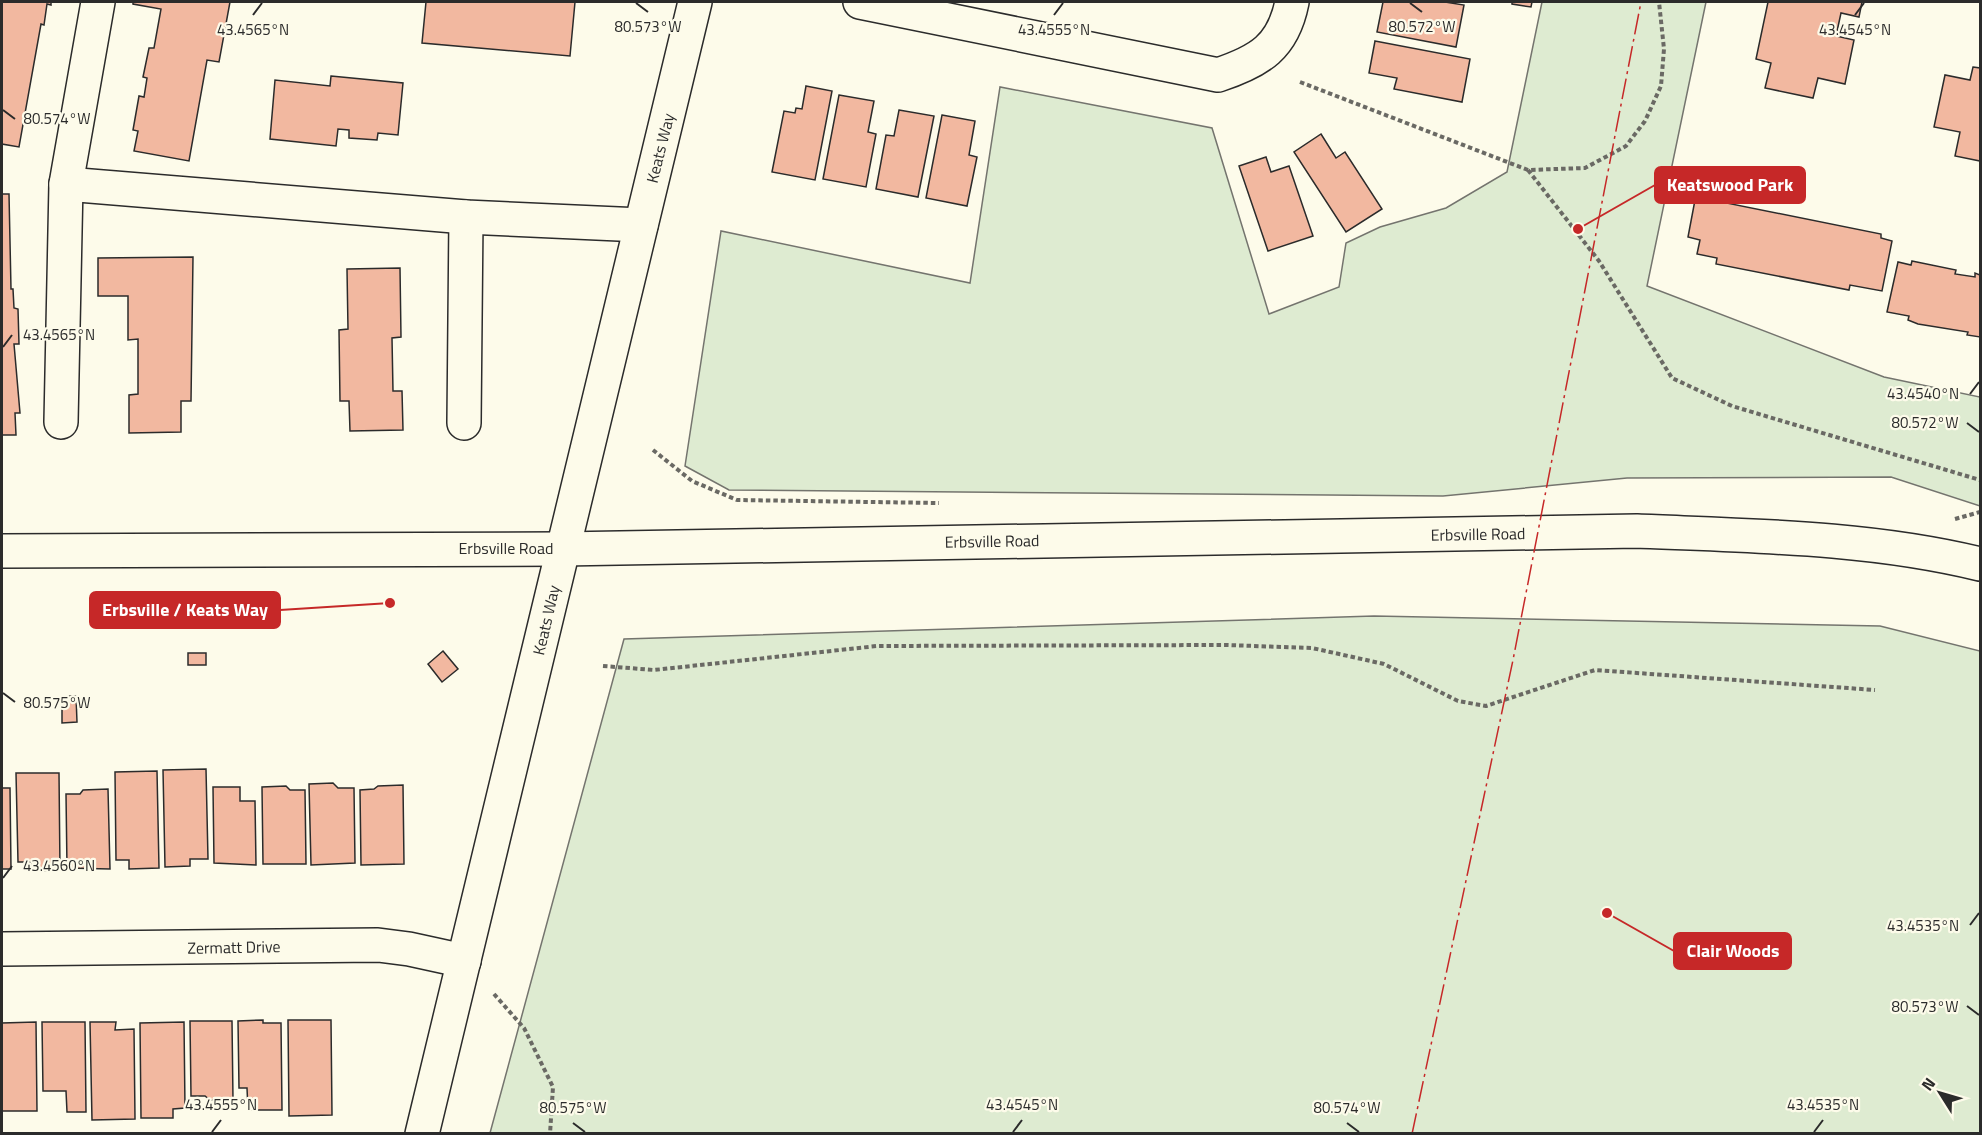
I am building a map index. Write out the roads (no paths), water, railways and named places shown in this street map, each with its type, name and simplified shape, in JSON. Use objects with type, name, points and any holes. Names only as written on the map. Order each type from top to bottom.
[{"type":"street","points":[[61,422],[66,184],[98,2]]},
{"type":"street","name":"Keats Way","points":[[422,1134],[695,2]]},
{"type":"street","points":[[860,2],[1218,75],[1250,65],[1275,44],[1289,18],[1292,2]]},
{"type":"street","points":[[66,184],[466,217],[641,225]]},
{"type":"street","points":[[464,423],[466,217]]},
{"type":"street","name":"Erbsville Road","points":[[2,551],[562,549],[1637,531],[1815,539],[1950,557],[1980,564]]},
{"type":"street","name":"Zermatt Drive","points":[[2,949],[378,945],[464,962]]},
{"type":"place","name":"Keatswood Park","points":[[1578,229]]},
{"type":"place","name":"Erbsville / Keats Way","points":[[390,603]]},
{"type":"place","name":"Clair Woods","points":[[1607,913]]}]
